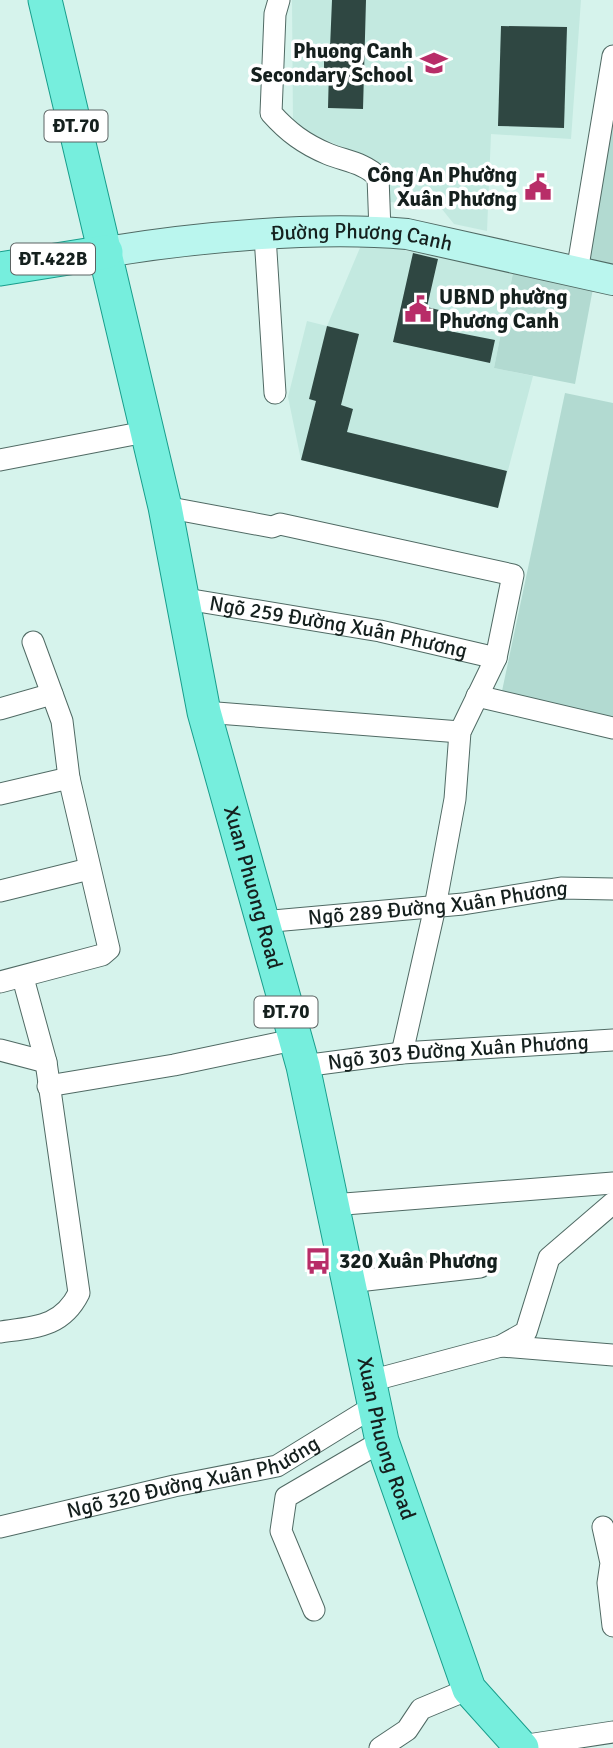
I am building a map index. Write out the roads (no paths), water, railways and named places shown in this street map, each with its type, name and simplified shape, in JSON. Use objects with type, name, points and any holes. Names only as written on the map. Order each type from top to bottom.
[{"type":"main road","name":"Xuan Phuong Road","points":[[45,0],[106,252],[145,432],[165,507],[180,598],[205,712],[298,1053],[382,1441],[469,1689],[522,1747]]},
{"type":"main road","name":"ĐT.422B","points":[[0,269],[106,252]]},
{"type":"street","points":[[279,0],[275,14],[271,113],[289,134],[327,153],[370,169],[377,177],[380,232]]},
{"type":"street","points":[[577,272],[613,56]]},
{"type":"street","name":"Đường Phương Canh","points":[[106,252],[265,236],[380,232],[407,234],[613,280]]},
{"type":"street","points":[[265,236],[275,394]]},
{"type":"street","points":[[0,460],[145,432]]},
{"type":"street","points":[[165,507],[272,527],[280,524],[513,575],[496,658],[460,732],[455,799],[435,907],[401,1053]]},
{"type":"street","name":"Ngõ 259 Đường Xuân Phương","points":[[180,598],[380,631],[496,658]]},
{"type":"street","points":[[0,982],[102,955],[109,949],[69,778],[62,721],[33,642]]},
{"type":"street","points":[[0,709],[52,694]]},
{"type":"street","points":[[477,696],[613,728]]},
{"type":"street","points":[[205,712],[460,732]]},
{"type":"street","points":[[0,794],[69,778]]},
{"type":"street","points":[[0,891],[89,869]]},
{"type":"street","name":"Ngõ 289 Đường Xuân Phương","points":[[262,922],[435,907],[561,888],[613,889]]},
{"type":"street","points":[[0,1332],[50,1322],[69,1312],[79,1293],[46,1062],[23,978]]},
{"type":"street","name":"Ngõ 303 Đường Xuân Phương","points":[[48,1086],[174,1065],[298,1053],[401,1053],[613,1040]]},
{"type":"street","points":[[0,1050],[46,1062]]},
{"type":"street","points":[[332,1205],[613,1182]]},
{"type":"street","points":[[501,1346],[526,1332],[549,1258],[613,1203]]},
{"type":"street","points":[[349,1282],[480,1267]]},
{"type":"street","points":[[501,1346],[613,1355]]},
{"type":"street","name":"Ngõ 320 Đường Xuân Phương","points":[[0,1527],[174,1486],[277,1466],[373,1393],[501,1346]]},
{"type":"street","points":[[314,1610],[281,1531],[286,1497],[382,1441]]},
{"type":"street","points":[[603,1527],[611,1563],[608,1583],[613,1626]]},
{"type":"street","points":[[380,1748],[407,1731],[421,1709],[469,1689]]},
{"type":"street","points":[[522,1747],[613,1732]]},
{"type":"place","name":"Phuong Canh Secondary School","points":[[434,63]]},
{"type":"place","name":"Công An Phường Xuân Phương","points":[[538,187]]},
{"type":"place","name":"UBND phường Phương Canh","points":[[418,309]]},
{"type":"place","name":"320 Xuân Phương","points":[[318,1261]]}]
